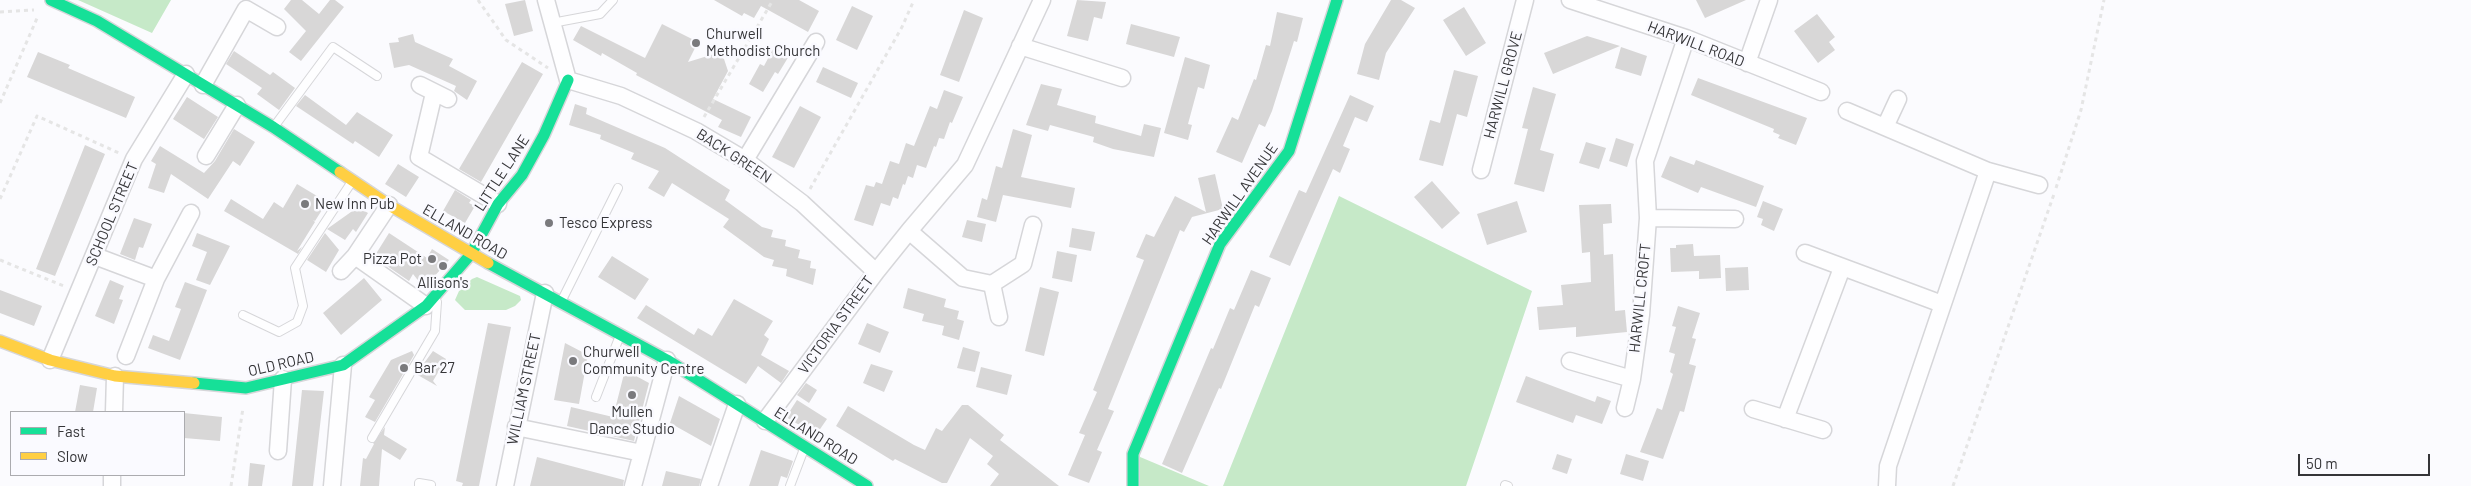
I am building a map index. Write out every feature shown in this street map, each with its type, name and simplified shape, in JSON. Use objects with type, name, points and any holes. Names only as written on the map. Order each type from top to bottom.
[{"type":"street","name":"ELLAND ROAD","points":[[51,0],[97,21],[186,74],[273,127],[389,205],[471,254],[621,333],[667,360],[805,445],[866,486]]},
{"type":"street","points":[[546,0],[568,80]]},
{"type":"street","name":"VICTORIA STREET","points":[[765,422],[876,272],[965,165],[1042,0]]},
{"type":"street","name":"HARWILL AVENUE","points":[[1133,486],[1133,454],[1220,244],[1289,151],[1337,0]]},
{"type":"street","name":"HARWILL GROVE","points":[[1481,170],[1525,0]]},
{"type":"street","name":"HARWILL ROAD","points":[[1570,0],[1686,38],[1821,92]]},
{"type":"street","points":[[1748,63],[1770,0]]},
{"type":"street","points":[[202,85],[246,10],[278,27]]},
{"type":"street","name":"HARWILL CROFT","points":[[1625,408],[1632,379],[1641,315],[1648,218],[1645,161],[1686,38]]},
{"type":"street","points":[[744,160],[816,42]]},
{"type":"street","points":[[1020,46],[1122,78]]},
{"type":"street","name":"SCHOOL STREET","points":[[50,360],[134,160],[186,74]]},
{"type":"street","name":"BACK GREEN","points":[[568,80],[621,96],[696,131],[744,160],[802,203],[876,272]]},
{"type":"street","name":"LITTLE LANE","points":[[471,254],[498,204],[522,175],[544,135],[568,80]]},
{"type":"street","points":[[434,92],[419,157],[498,204]]},
{"type":"street","points":[[1885,127],[1898,99]]},
{"type":"street","points":[[206,156],[237,105]]},
{"type":"street","points":[[1847,111],[1988,171],[2039,185]]},
{"type":"street","points":[[1887,486],[1888,466],[1988,171]]},
{"type":"street","points":[[341,271],[355,256],[389,205]]},
{"type":"street","points":[[126,356],[156,280],[191,213]]},
{"type":"street","points":[[1648,218],[1735,219]]},
{"type":"street","points":[[909,231],[963,278],[992,284],[1023,264],[1033,225]]},
{"type":"street","points":[[1805,253],[1942,304]]},
{"type":"street","name":"OLD ROAD","points":[[0,344],[50,360],[116,376],[246,388],[343,365],[432,301],[471,254]]},
{"type":"street","points":[[95,256],[156,280]]},
{"type":"street","points":[[355,256],[432,301]]},
{"type":"street","points":[[1785,419],[1842,268]]},
{"type":"street","points":[[992,284],[999,318]]},
{"type":"street","name":"WILLIAM STREET","points":[[506,486],[516,427],[545,293]]},
{"type":"street","points":[[633,486],[667,360]]},
{"type":"street","points":[[1570,361],[1632,379]]},
{"type":"street","points":[[332,486],[343,365]]},
{"type":"street","points":[[114,411],[116,376]]},
{"type":"street","points":[[278,452],[283,379]]},
{"type":"street","points":[[709,486],[737,404]]},
{"type":"street","points":[[1752,409],[1823,430]]},
{"type":"street","points":[[516,427],[642,453]]},
{"type":"lane","points":[[552,23],[600,14],[613,0]]},
{"type":"lane","points":[[273,127],[333,47],[377,76]]},
{"type":"lane","points":[[243,315],[278,332],[297,322],[303,306],[295,268],[352,181]]},
{"type":"lane","points":[[561,302],[618,188]]},
{"type":"lane","points":[[372,438],[435,331],[432,301]]},
{"type":"lane","points":[[596,397],[621,333]]},
{"type":"lane","points":[[790,486],[805,445]]},
{"type":"lane","points":[[419,486],[419,484],[431,486]]},
{"type":"path","points":[[478,0],[506,40],[568,80]]},
{"type":"path","points":[[696,131],[773,0]]},
{"type":"path","points":[[802,203],[902,27],[914,0]]},
{"type":"path","points":[[1953,486],[2047,218],[2078,119],[2104,0]]},
{"type":"path","points":[[0,12],[34,10],[38,5]]},
{"type":"path","points":[[0,102],[41,9]]},
{"type":"path","points":[[0,199],[37,116],[134,160]]},
{"type":"path","points":[[0,260],[79,293]]},
{"type":"path","points":[[231,486],[246,388]]},
{"type":"green space","points":[[78,0],[171,0],[152,33]]},
{"type":"green space","points":[[1339,196],[1532,291],[1466,486],[1223,486]]},
{"type":"green space","points":[[477,277],[520,296],[521,300],[515,306],[506,310],[465,310],[455,300],[459,291]]},
{"type":"green space","points":[[1133,454],[1209,486],[1133,486]]},
{"type":"building","points":[[291,0],[302,0],[319,14],[330,0],[335,0],[344,7],[301,61],[289,52],[306,31],[284,9]]},
{"type":"building","points":[[525,0],[533,31],[514,36],[505,4]]},
{"type":"building","points":[[714,0],[799,0],[819,11],[808,32],[761,6],[754,18],[744,13],[742,16]]},
{"type":"building","points":[[1077,0],[1106,2],[1102,19],[1094,17],[1088,41],[1067,36]]},
{"type":"building","points":[[1391,0],[1401,0],[1415,8],[1386,53],[1379,80],[1357,74],[1365,44]]},
{"type":"building","points":[[1696,0],[1746,0],[1705,18]]},
{"type":"building","points":[[852,6],[873,16],[857,50],[836,40]]},
{"type":"building","points":[[1464,7],[1486,43],[1466,56],[1443,20]]},
{"type":"building","points":[[964,10],[983,18],[959,82],[940,75]]},
{"type":"building","points":[[1277,12],[1303,18],[1297,42],[1294,41],[1272,111],[1265,127],[1259,124],[1242,163],[1216,152],[1232,117],[1238,120],[1254,79],[1256,80],[1266,45],[1270,46]]},
{"type":"building","points":[[1817,14],[1835,37],[1829,42],[1835,50],[1818,63],[1794,31]]},
{"type":"building","points":[[662,24],[698,42],[688,62],[714,54],[724,59],[728,71],[713,99],[751,117],[741,137],[718,127],[722,120],[636,75],[637,73],[602,53],[601,56],[573,40],[581,26],[645,58]]},
{"type":"building","points":[[1131,24],[1180,37],[1174,57],[1126,44]]},
{"type":"building","points":[[413,34],[415,42],[453,59],[449,66],[477,81],[467,100],[454,91],[456,86],[409,65],[394,68],[389,43],[399,42],[398,38]]},
{"type":"building","points":[[1587,36],[1620,46],[1553,74],[1544,53]]},
{"type":"building","points":[[774,47],[789,56],[778,74],[775,72],[763,92],[749,84],[760,64],[764,66]]},
{"type":"building","points":[[1621,47],[1647,56],[1641,76],[1615,68]]},
{"type":"building","points":[[234,51],[270,75],[273,72],[295,88],[279,110],[257,94],[262,88],[226,64]]},
{"type":"building","points":[[38,52],[70,65],[68,68],[135,97],[126,118],[27,77]]},
{"type":"building","points":[[1185,57],[1210,65],[1204,89],[1198,87],[1188,124],[1192,125],[1188,140],[1164,133]]},
{"type":"building","points":[[522,62],[543,74],[481,182],[459,169]]},
{"type":"building","points":[[823,67],[858,83],[851,98],[816,82]]},
{"type":"building","points":[[1454,70],[1478,76],[1467,117],[1457,114],[1443,166],[1419,160],[1430,120],[1440,123]]},
{"type":"building","points":[[1698,78],[1807,118],[1796,145],[1778,138],[1780,135],[1773,132],[1774,129],[1691,95]]},
{"type":"building","points":[[1041,84],[1062,89],[1057,105],[1096,116],[1095,123],[1141,136],[1144,124],[1161,128],[1154,157],[1113,149],[1093,142],[1094,137],[1050,125],[1048,131],[1026,125]]},
{"type":"building","points":[[1533,87],[1556,94],[1540,150],[1554,154],[1544,192],[1514,184],[1528,129],[1522,128]]},
{"type":"building","points":[[944,90],[963,97],[952,123],[950,122],[944,139],[939,138],[936,147],[934,146],[926,168],[917,165],[913,178],[908,176],[898,199],[893,197],[890,206],[881,203],[873,226],[854,220],[866,185],[874,187],[876,182],[882,184],[890,161],[899,164],[906,143],[914,146],[930,106],[937,109]]},
{"type":"building","points":[[305,95],[346,125],[357,112],[393,135],[379,157],[355,141],[353,144],[296,106]]},
{"type":"building","points":[[1350,95],[1374,106],[1367,122],[1355,117],[1343,146],[1350,149],[1340,173],[1333,169],[1290,266],[1269,257],[1299,190],[1306,193]]},
{"type":"building","points":[[187,97],[218,117],[204,139],[173,119]]},
{"type":"building","points":[[575,104],[587,108],[586,114],[665,148],[730,190],[725,200],[762,227],[773,230],[771,237],[786,240],[785,246],[800,250],[798,258],[811,261],[810,268],[816,269],[813,285],[786,276],[787,269],[772,266],[774,260],[764,257],[723,227],[729,219],[672,183],[664,197],[648,188],[659,171],[631,159],[634,153],[600,139],[601,135],[569,125]]},
{"type":"building","points":[[800,106],[821,117],[794,168],[772,157]]},
{"type":"building","points":[[234,129],[255,142],[240,166],[233,161],[208,199],[171,174],[164,193],[148,188],[156,164],[151,161],[160,146],[204,173],[215,161]]},
{"type":"building","points":[[1013,129],[1032,135],[1021,177],[1075,188],[1071,208],[1003,195],[996,222],[977,217],[982,198],[987,200],[996,166],[1002,168]]},
{"type":"building","points":[[1616,138],[1634,144],[1627,167],[1609,161]]},
{"type":"building","points":[[1586,142],[1606,148],[1599,169],[1579,163]]},
{"type":"building","points":[[85,145],[105,154],[55,276],[36,269]]},
{"type":"building","points":[[1670,156],[1694,165],[1696,160],[1764,186],[1756,207],[1701,187],[1698,193],[1661,177]]},
{"type":"building","points":[[398,164],[419,177],[406,197],[385,184]]},
{"type":"building","points":[[1215,174],[1223,209],[1192,217],[1184,232],[1180,230],[1108,409],[1114,411],[1097,450],[1102,452],[1089,483],[1068,475],[1085,435],[1079,433],[1097,392],[1093,390],[1144,260],[1136,257],[1146,234],[1154,237],[1175,196],[1206,212],[1198,178]]},
{"type":"building","points":[[1432,181],[1460,213],[1442,229],[1414,197]]},
{"type":"building","points":[[297,184],[327,202],[315,221],[313,220],[315,222],[297,251],[302,247],[298,254],[224,211],[231,199],[263,219],[274,202],[283,208]]},
{"type":"building","points":[[455,190],[471,200],[469,203],[475,206],[465,223],[443,211]]},
{"type":"building","points":[[1517,201],[1527,232],[1487,245],[1477,214]]},
{"type":"building","points":[[1763,201],[1783,209],[1774,231],[1761,225],[1763,219],[1757,217]]},
{"type":"building","points":[[1611,204],[1612,223],[1603,224],[1604,255],[1613,254],[1615,311],[1625,310],[1627,332],[1576,337],[1576,327],[1539,330],[1537,307],[1563,305],[1561,285],[1591,282],[1590,252],[1582,253],[1579,205]]},
{"type":"building","points":[[358,207],[368,213],[356,232],[353,229],[345,240],[327,229]]},
{"type":"building","points":[[134,218],[152,224],[143,248],[139,247],[135,260],[120,254]]},
{"type":"building","points":[[967,220],[986,224],[982,242],[962,237]]},
{"type":"building","points":[[1072,228],[1095,232],[1091,251],[1069,247]]},
{"type":"building","points":[[197,233],[230,246],[210,285],[196,280],[207,252],[192,246]]},
{"type":"building","points":[[325,233],[339,250],[326,272],[307,260]]},
{"type":"building","points":[[389,233],[427,258],[432,249],[449,260],[424,288],[413,274],[409,281],[374,257]]},
{"type":"building","points":[[1693,244],[1694,256],[1720,255],[1721,278],[1699,279],[1699,271],[1671,272],[1670,248],[1676,248],[1676,245]]},
{"type":"building","points":[[1057,251],[1077,255],[1072,282],[1052,278]]},
{"type":"building","points":[[612,256],[649,279],[635,300],[598,277]]},
{"type":"building","points":[[1748,267],[1749,290],[1726,291],[1725,268]]},
{"type":"building","points":[[1251,270],[1271,278],[1259,307],[1255,305],[1221,389],[1219,388],[1182,473],[1162,464],[1211,348],[1213,349],[1230,308],[1234,310]]},
{"type":"building","points":[[364,278],[382,300],[341,335],[323,313]]},
{"type":"building","points":[[110,280],[124,286],[119,299],[123,300],[114,324],[95,316]]},
{"type":"building","points":[[185,282],[207,290],[180,360],[148,348],[153,335],[169,341],[181,309],[175,307]]},
{"type":"building","points":[[1040,287],[1059,292],[1044,356],[1025,351]]},
{"type":"building","points":[[908,288],[946,299],[944,307],[959,311],[957,319],[964,321],[959,340],[942,335],[944,326],[922,321],[924,314],[903,308]]},
{"type":"building","points":[[0,290],[42,306],[34,326],[0,313]]},
{"type":"building","points":[[734,299],[773,321],[764,335],[769,339],[761,355],[789,371],[781,383],[758,366],[746,384],[637,318],[646,305],[694,335],[698,328],[712,336]]},
{"type":"building","points":[[1678,306],[1700,313],[1692,338],[1696,339],[1689,364],[1696,366],[1684,412],[1680,411],[1663,459],[1640,452],[1657,408],[1662,410],[1673,374],[1670,372],[1675,354],[1669,352],[1676,327],[1672,326]]},
{"type":"building","points":[[488,323],[511,327],[479,486],[462,486],[463,483],[456,481]]},
{"type":"building","points":[[867,323],[889,332],[880,353],[858,344]]},
{"type":"building","points":[[565,343],[588,355],[579,404],[554,400]]},
{"type":"building","points":[[963,347],[980,352],[975,372],[957,368]]},
{"type":"building","points":[[412,351],[414,355],[375,422],[365,417],[375,400],[369,397],[391,360]]},
{"type":"building","points":[[433,351],[446,359],[433,381],[437,386],[416,374]]},
{"type":"building","points":[[871,364],[893,371],[884,392],[863,383]]},
{"type":"building","points":[[981,367],[1012,375],[1007,395],[976,387]]},
{"type":"building","name":"Mullen Dance Studio","points":[[625,370],[649,383],[634,441],[567,426],[571,407],[613,417]]},
{"type":"building","points":[[1526,376],[1595,402],[1597,396],[1611,401],[1602,424],[1576,415],[1573,423],[1516,402]]},
{"type":"building","points":[[806,383],[817,390],[809,403],[797,395]]},
{"type":"building","points":[[80,385],[97,388],[93,411],[75,411]]},
{"type":"building","points":[[302,390],[324,391],[313,486],[292,486]]},
{"type":"building","points":[[679,396],[720,419],[711,446],[670,423]]},
{"type":"building","points":[[797,400],[827,419],[816,435],[786,417]]},
{"type":"building","points":[[962,405],[968,405],[1004,435],[1000,440],[1059,486],[990,486],[999,474],[987,464],[993,456],[970,438],[947,483],[942,483],[895,459],[893,461],[836,426],[848,406],[925,450],[936,428],[942,431]]},
{"type":"building","points":[[185,413],[222,417],[220,441],[185,438]]},
{"type":"building","points":[[385,427],[384,435],[407,449],[400,460],[382,449],[379,486],[360,486],[363,458],[366,459],[373,443]]},
{"type":"building","points":[[761,450],[793,461],[787,478],[781,476],[778,486],[749,486]]},
{"type":"building","points":[[1557,454],[1572,459],[1567,474],[1552,469]]},
{"type":"building","points":[[1626,454],[1649,461],[1643,481],[1620,474]]},
{"type":"building","points":[[537,457],[624,480],[623,486],[530,486]]},
{"type":"building","points":[[250,463],[265,465],[262,486],[248,486]]},
{"type":"building","points":[[666,471],[701,479],[699,486],[662,486]]},
{"type":"traffic: fast","points":[[51,0],[97,21],[273,127],[340,172]]},
{"type":"traffic: fast","points":[[1133,486],[1133,454],[1220,244],[1289,151],[1337,0]]},
{"type":"traffic: fast","points":[[194,383],[246,388],[343,365],[426,306],[471,254],[498,204],[522,175],[544,135],[568,80]]},
{"type":"traffic: fast","points":[[488,263],[667,360],[867,486]]},
{"type":"traffic: slow","points":[[340,172],[389,205],[488,263]]},
{"type":"traffic: slow","points":[[0,341],[50,360],[115,376],[194,383]]},
{"type":"place","name":"Churwell Methodist Church","points":[[696,43]]},
{"type":"place","name":"New Inn Pub","points":[[305,204]]},
{"type":"place","name":"Tesco Express","points":[[549,223]]},
{"type":"place","name":"Pizza Pot","points":[[432,259]]},
{"type":"place","name":"Allison's","points":[[443,266]]},
{"type":"place","name":"Churwell Community Centre","points":[[573,361]]},
{"type":"place","name":"Bar 27","points":[[404,368]]},
{"type":"place","name":"Mullen Dance Studio","points":[[632,395]]}]
